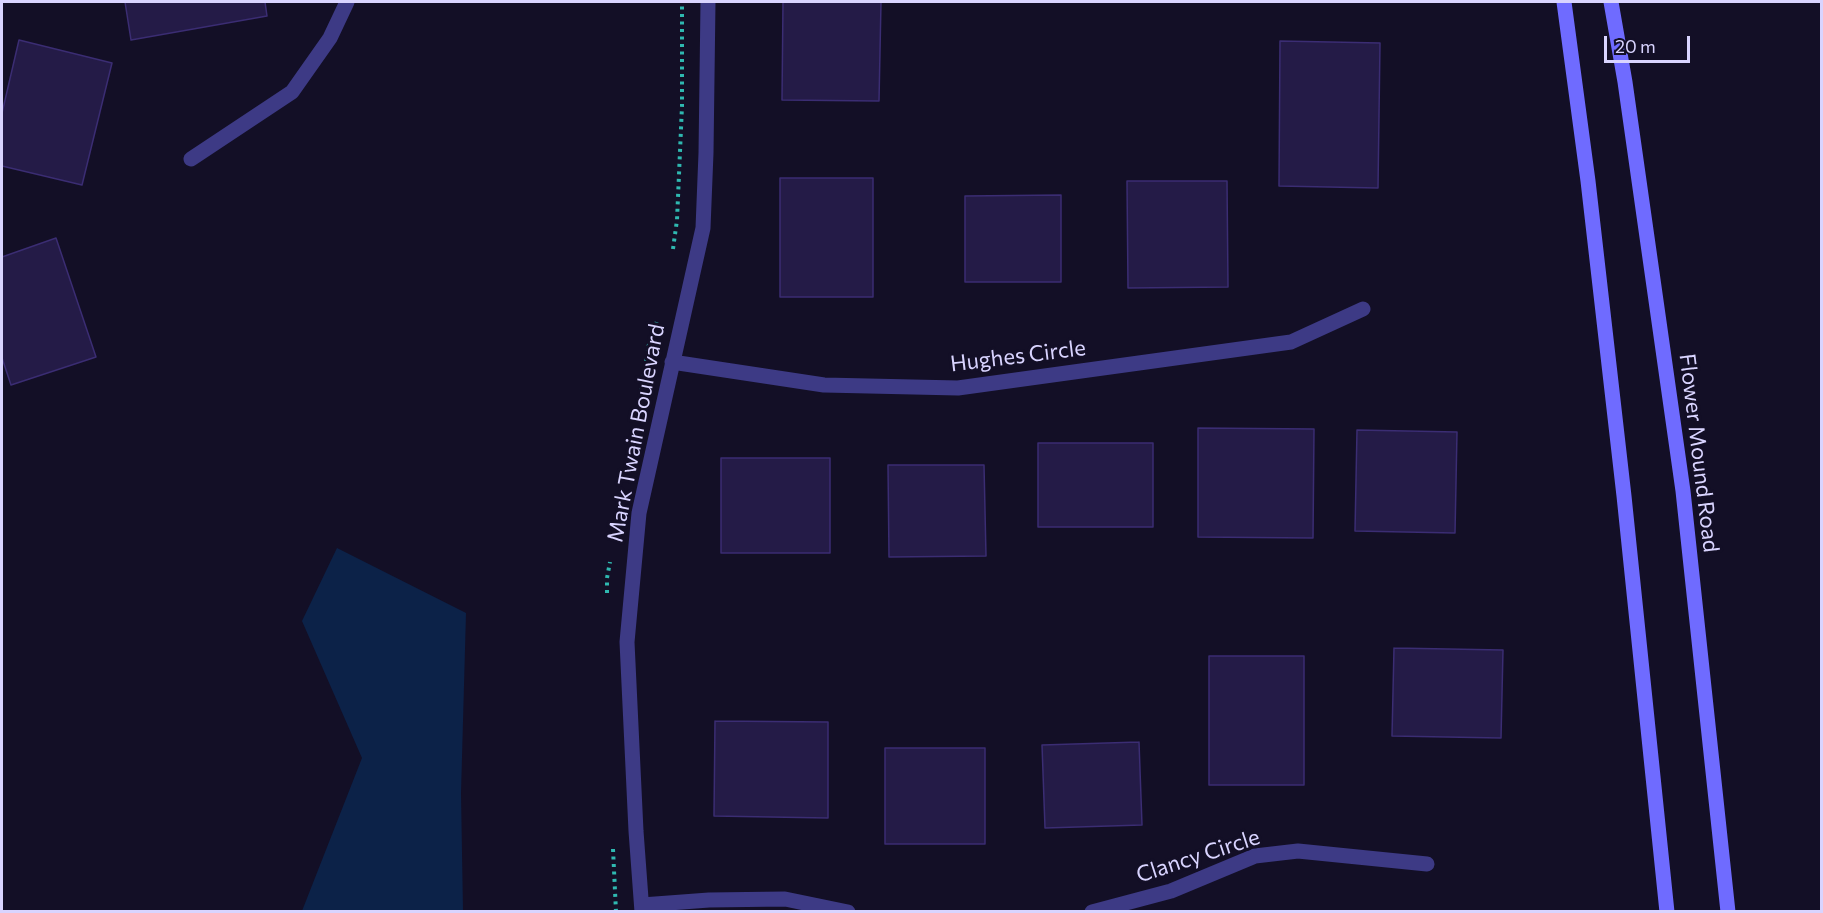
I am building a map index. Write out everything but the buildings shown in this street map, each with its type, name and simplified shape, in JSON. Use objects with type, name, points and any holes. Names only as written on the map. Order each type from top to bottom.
[{"type":"main road","points":[[1564,2],[1588,181],[1667,912]]},
{"type":"main road","name":"Flower Mound Road","points":[[1611,2],[1683,491],[1728,912]]},
{"type":"street","points":[[191,159],[292,92],[330,38],[347,2]]},
{"type":"street","name":"Mark Twain Boulevard","points":[[642,908],[627,642],[639,513],[703,228],[708,2]]},
{"type":"street","name":"Hughes Circle","points":[[672,362],[824,385],[958,388],[1291,342],[1363,309]]},
{"type":"street","name":"Clancy Circle","points":[[1092,912],[1170,891],[1255,856],[1298,851],[1427,864]]},
{"type":"street","points":[[642,908],[709,900],[785,899],[848,912]]},
{"type":"water","points":[[337,548],[466,613],[461,793],[463,911],[302,911],[362,758],[302,621]]}]
